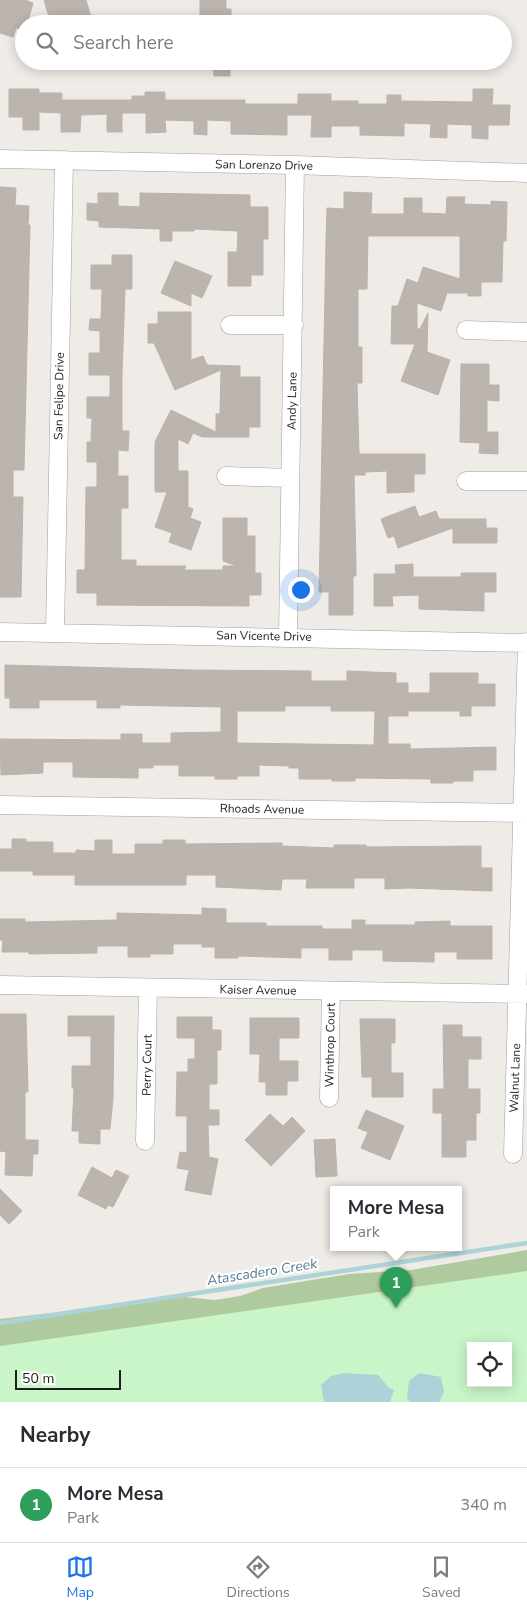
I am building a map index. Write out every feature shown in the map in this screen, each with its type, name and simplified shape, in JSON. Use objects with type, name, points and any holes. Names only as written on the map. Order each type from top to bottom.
[{"type":"street","name":"San Lorenzo Drive","points":[[0,160],[295,165],[527,173]]},
{"type":"street","name":"San Felipe Drive","points":[[55,632],[64,160]]},
{"type":"street","name":"Andy Lane","points":[[288,636],[295,165]]},
{"type":"street","points":[[230,325],[294,325]]},
{"type":"street","points":[[466,330],[527,332]]},
{"type":"street","points":[[226,476],[290,478]]},
{"type":"street","points":[[466,481],[527,481]]},
{"type":"street","name":"San Vicente Drive","points":[[0,632],[288,636],[527,643]]},
{"type":"street","name":"Walnut Lane","points":[[513,1154],[522,994],[523,813],[527,643]]},
{"type":"street","name":"Rhoads Avenue","points":[[0,805],[523,813]]},
{"type":"street","name":"Kaiser Avenue","points":[[0,985],[522,994]]},
{"type":"street","name":"Perry Court","points":[[145,1141],[148,989]]},
{"type":"street","name":"Winthrop Court","points":[[329,1098],[331,991]]},
{"type":"green space","points":[[527,1250],[527,1402],[512,1342],[467,1342],[467,1346],[0,1402],[0,1319],[185,1297],[215,1300],[240,1296],[263,1288],[349,1274],[411,1270]]},
{"type":"green space","points":[[527,1271],[527,1402],[0,1402],[0,1346]]},
{"type":"water","points":[[345,1373],[378,1375],[389,1388],[394,1390],[390,1402],[324,1402],[321,1385],[331,1376]]},
{"type":"water","points":[[419,1373],[441,1377],[444,1392],[439,1402],[411,1402],[407,1399],[409,1381]]},
{"type":"building","points":[[0,0],[25,0],[33,3],[30,15],[15,15],[13,37],[0,33]]},
{"type":"building","points":[[44,0],[86,0],[90,15],[48,15]]},
{"type":"building","points":[[200,0],[226,0],[226,9],[231,9],[231,15],[200,15]]},
{"type":"building","points":[[214,70],[230,70],[230,76],[214,76]]},
{"type":"building","points":[[9,89],[39,89],[39,93],[62,93],[62,100],[132,100],[132,96],[145,96],[145,92],[165,92],[165,100],[245,100],[245,104],[298,104],[298,94],[331,94],[331,101],[358,101],[358,104],[387,104],[387,95],[401,95],[401,101],[473,102],[473,89],[493,89],[492,105],[510,105],[509,125],[488,125],[488,139],[472,138],[472,125],[447,124],[447,138],[430,137],[431,124],[404,123],[404,136],[360,135],[360,126],[331,126],[331,137],[311,137],[312,115],[287,115],[287,135],[231,134],[231,121],[207,120],[207,135],[194,134],[194,121],[165,120],[166,132],[146,133],[146,113],[122,113],[122,132],[107,132],[107,114],[81,115],[80,132],[61,132],[61,113],[39,112],[39,130],[23,130],[23,117],[9,117]]},
{"type":"building","points":[[0,187],[16,188],[15,205],[29,206],[28,225],[30,225],[24,470],[13,470],[13,497],[23,497],[21,597],[0,597]]},
{"type":"building","points":[[344,192],[372,193],[371,214],[404,214],[404,198],[422,198],[422,213],[446,214],[447,197],[465,197],[464,204],[491,205],[491,201],[507,202],[506,241],[503,241],[502,282],[481,282],[481,296],[468,296],[468,293],[447,293],[441,311],[417,303],[417,329],[420,329],[428,313],[427,352],[450,360],[438,395],[401,381],[415,344],[391,344],[392,306],[398,306],[407,279],[418,283],[423,267],[460,279],[460,236],[368,236],[367,289],[358,289],[358,347],[362,347],[362,383],[357,383],[359,454],[425,454],[425,474],[414,474],[414,492],[387,493],[387,471],[365,472],[365,475],[354,475],[356,564],[352,565],[356,565],[356,576],[353,576],[353,615],[329,615],[329,592],[319,592],[327,208],[344,209]]},
{"type":"building","points":[[98,193],[118,193],[118,206],[140,207],[140,193],[250,195],[250,207],[268,207],[268,239],[263,239],[263,275],[251,275],[251,286],[228,286],[228,252],[237,252],[238,231],[194,229],[194,231],[172,231],[172,241],[160,241],[160,229],[99,227],[99,221],[87,220],[87,203],[98,204]]},
{"type":"building","points":[[112,255],[132,255],[132,289],[125,289],[122,375],[122,431],[129,431],[128,451],[118,450],[118,476],[128,476],[128,508],[121,508],[121,560],[136,560],[136,566],[186,566],[184,570],[223,570],[223,566],[237,566],[223,561],[223,518],[247,518],[247,536],[255,536],[255,573],[261,573],[261,595],[249,595],[249,606],[97,605],[97,593],[77,593],[77,570],[85,570],[86,487],[97,487],[97,462],[87,462],[87,442],[91,442],[92,418],[87,418],[87,397],[110,397],[110,375],[89,375],[89,353],[100,353],[100,331],[89,330],[90,319],[101,319],[102,289],[91,289],[91,265],[112,265]]},
{"type":"building","points":[[175,261],[212,276],[202,298],[191,293],[191,306],[161,293]]},
{"type":"building","points":[[158,312],[191,312],[191,360],[203,356],[207,365],[240,366],[240,377],[260,377],[260,427],[249,427],[249,437],[202,437],[193,433],[188,444],[178,439],[178,471],[188,471],[188,507],[193,509],[190,518],[201,522],[191,550],[169,542],[172,533],[155,527],[167,492],[155,492],[155,442],[171,410],[216,432],[216,414],[220,414],[221,370],[175,390],[154,343],[148,343],[148,324],[158,324]]},
{"type":"building","points":[[461,364],[489,364],[489,385],[499,385],[499,401],[487,400],[487,432],[498,432],[498,454],[479,453],[480,443],[460,442]]},
{"type":"building","points":[[415,506],[419,517],[436,511],[439,519],[486,519],[486,528],[497,528],[497,543],[453,543],[453,528],[398,548],[394,536],[388,538],[381,519]]},
{"type":"building","points":[[413,564],[413,577],[461,577],[461,573],[496,573],[496,592],[484,592],[484,611],[419,609],[419,595],[392,596],[393,606],[374,606],[374,574],[396,574],[395,565]]},
{"type":"building","points":[[5,665],[311,671],[311,681],[347,681],[347,671],[396,673],[396,683],[408,683],[408,693],[430,693],[430,673],[478,673],[478,684],[495,684],[495,706],[471,706],[471,716],[460,716],[460,711],[408,711],[408,716],[388,716],[388,744],[410,744],[410,749],[496,747],[496,770],[473,770],[473,781],[453,781],[453,783],[431,783],[431,779],[355,778],[355,781],[332,781],[332,779],[299,779],[299,768],[259,765],[259,776],[237,776],[237,779],[215,779],[215,776],[179,776],[179,765],[153,765],[153,768],[138,768],[138,778],[73,777],[73,762],[43,762],[43,773],[1,775],[0,739],[121,740],[121,734],[142,734],[142,743],[171,743],[171,733],[221,732],[221,707],[120,705],[120,708],[97,708],[97,700],[39,700],[39,708],[10,708],[10,698],[5,698]],"holes":[[[285,706],[331,706],[331,711],[375,711],[374,745],[237,743],[237,711],[285,711]]]},
{"type":"building","points":[[12,839],[26,839],[26,842],[53,842],[53,853],[76,853],[76,850],[95,851],[95,840],[112,840],[112,854],[135,854],[135,844],[163,844],[163,840],[185,840],[185,844],[282,843],[282,846],[334,848],[334,845],[366,845],[366,847],[481,846],[481,868],[492,868],[492,891],[385,889],[385,878],[354,878],[354,888],[306,888],[307,879],[282,879],[281,890],[216,887],[216,875],[186,875],[186,885],[75,885],[75,875],[33,875],[33,871],[0,871],[0,849],[12,849]]},
{"type":"building","points":[[202,908],[226,909],[226,923],[266,923],[266,926],[322,926],[322,929],[352,929],[352,920],[365,920],[365,925],[415,925],[415,922],[450,921],[450,926],[492,926],[492,959],[457,959],[457,952],[434,952],[434,962],[383,961],[383,950],[352,950],[352,960],[329,960],[329,948],[301,948],[301,958],[238,956],[238,958],[215,958],[215,947],[202,947],[202,944],[173,944],[173,954],[150,954],[150,957],[128,957],[128,946],[97,946],[97,953],[29,954],[29,952],[2,952],[3,940],[0,940],[0,919],[25,919],[25,922],[117,920],[117,913],[202,915]]},
{"type":"building","points":[[0,1014],[26,1014],[28,1092],[25,1092],[25,1140],[38,1140],[38,1154],[33,1154],[32,1176],[5,1175],[6,1152],[0,1151]]},
{"type":"building","points":[[68,1016],[114,1016],[113,1098],[110,1129],[100,1129],[100,1144],[79,1143],[79,1131],[72,1131],[74,1088],[72,1088],[72,1066],[91,1066],[91,1036],[68,1036]]},
{"type":"building","points":[[177,1017],[212,1017],[212,1030],[221,1030],[221,1050],[217,1050],[217,1084],[209,1084],[209,1110],[219,1110],[219,1125],[208,1125],[209,1157],[218,1159],[211,1195],[185,1190],[189,1170],[177,1168],[180,1152],[187,1153],[187,1116],[176,1116],[177,1072],[188,1072],[188,1059],[195,1059],[195,1038],[177,1038]]},
{"type":"building","points":[[250,1018],[299,1018],[299,1038],[279,1038],[279,1061],[298,1061],[298,1081],[287,1081],[287,1095],[266,1095],[266,1082],[259,1082],[260,1054],[250,1054]]},
{"type":"building","points":[[360,1019],[395,1019],[395,1043],[391,1043],[391,1073],[403,1073],[403,1097],[372,1097],[372,1077],[362,1077]]},
{"type":"building","points":[[443,1025],[462,1025],[462,1037],[481,1037],[481,1059],[468,1059],[468,1089],[480,1089],[480,1113],[476,1113],[476,1140],[466,1140],[466,1157],[442,1157],[442,1113],[433,1113],[433,1089],[444,1089]]},
{"type":"building","points":[[366,1110],[404,1126],[390,1160],[361,1148],[368,1132],[358,1128]]},
{"type":"building","points":[[270,1114],[283,1126],[292,1117],[305,1131],[271,1166],[245,1140]]},
{"type":"building","points":[[335,1139],[337,1176],[316,1177],[314,1140]]},
{"type":"building","points":[[92,1167],[112,1178],[116,1170],[129,1176],[113,1207],[108,1205],[106,1209],[78,1195]]},
{"type":"building","points":[[0,1189],[22,1211],[9,1224],[0,1215]]},
{"type":"waterway","name":"Atascadero Creek","points":[[0,1323],[527,1243]]},
{"type":"place","name":"More Mesa","points":[[396,1308]]}]
